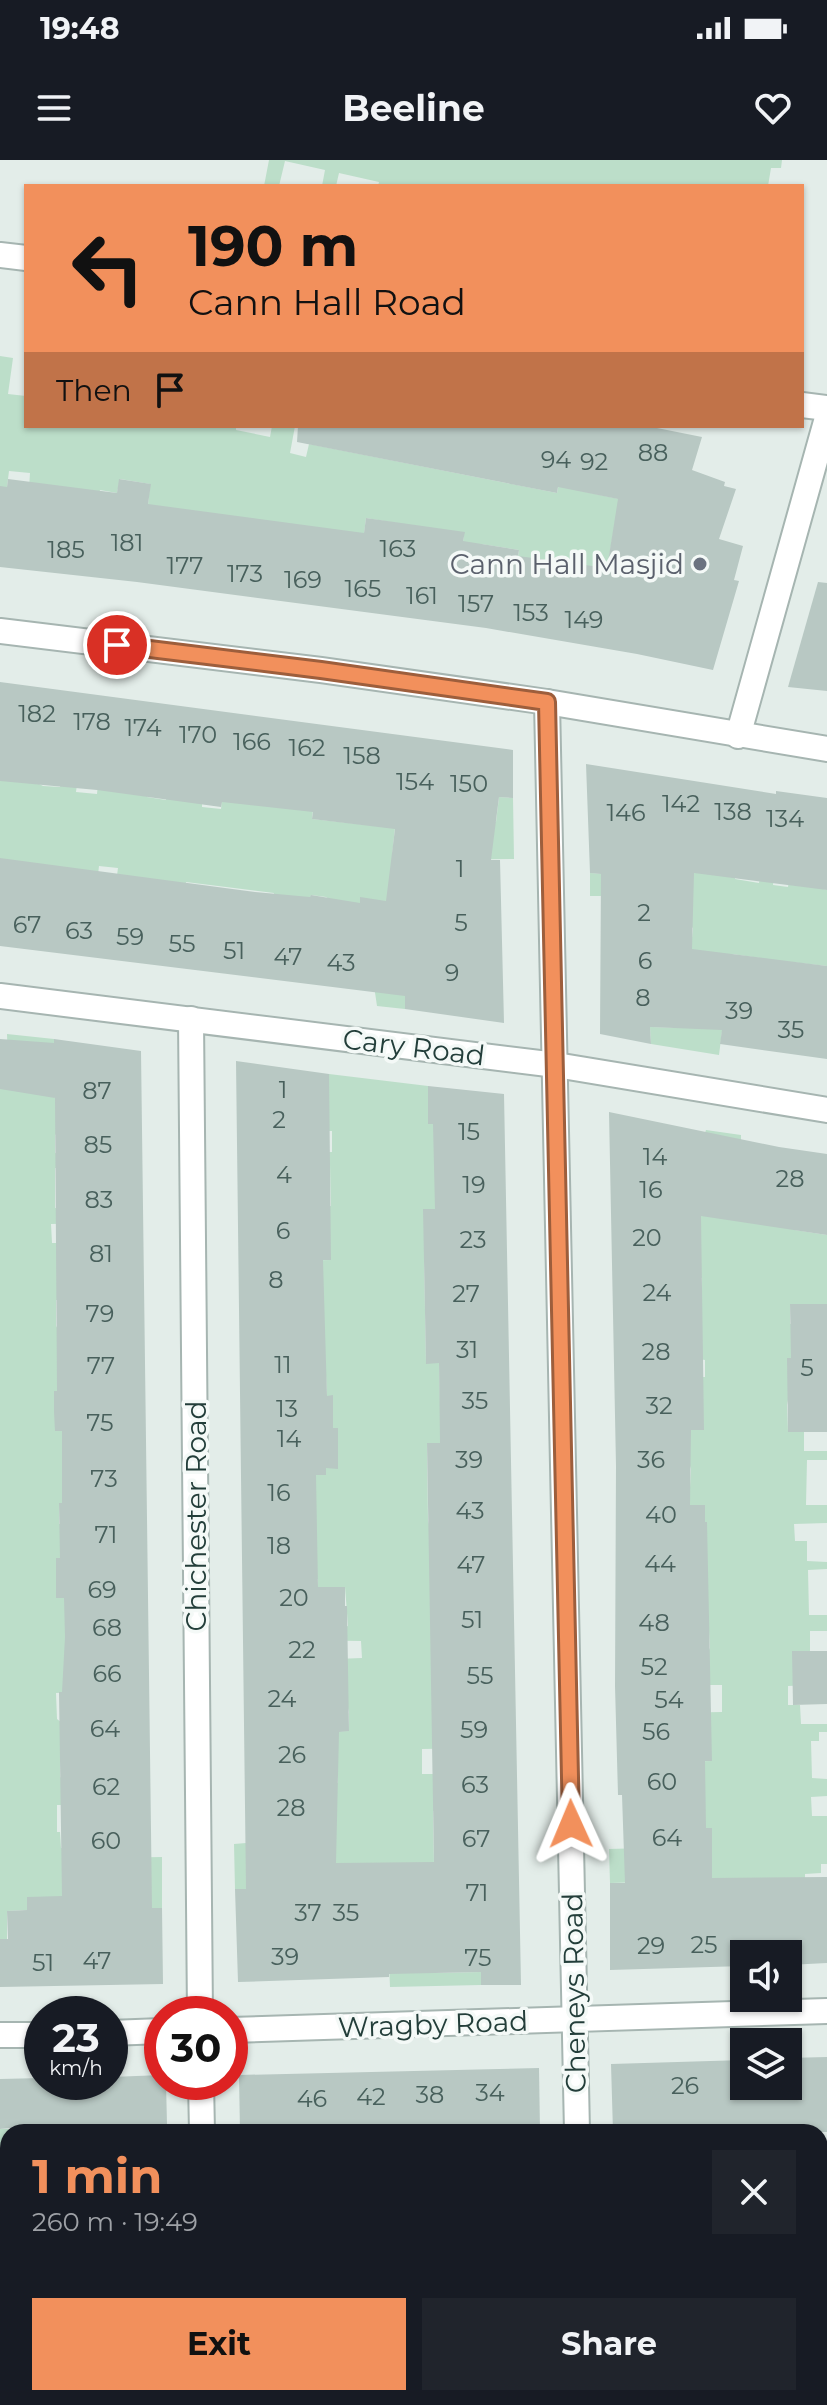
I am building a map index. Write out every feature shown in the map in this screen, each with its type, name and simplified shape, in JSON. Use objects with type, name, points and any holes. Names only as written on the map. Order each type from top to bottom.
[{"type":"street","points":[[0,255],[24,258]]},
{"type":"street","points":[[804,405],[827,408]]},
{"type":"street","points":[[738,736],[827,418]]},
{"type":"street","points":[[0,631],[321,670],[547,702],[827,749]]},
{"type":"street","name":"Cheneys Road","points":[[547,702],[577,2124]]},
{"type":"street","name":"Cary Road","points":[[0,996],[556,1065],[827,1110]]},
{"type":"street","name":"Chichester Road","points":[[191,1019],[200,1996]]},
{"type":"street","name":"Wragby Road","points":[[248,2029],[827,2011]]},
{"type":"street","points":[[0,2035],[24,2035]]},
{"type":"street","points":[[201,2100],[202,2124]]},
{"type":"green space","points":[[269,160],[782,160],[781,168],[771,168],[768,184],[378,184],[339,173],[336,184],[322,184],[325,170],[285,161],[279,184],[264,184]]},
{"type":"green space","points":[[0,356],[13,358],[8,394],[24,396],[24,428],[236,428],[270,437],[272,428],[295,428],[290,453],[306,457],[309,444],[557,493],[564,458],[581,491],[619,499],[607,569],[513,587],[519,550],[481,544],[458,578],[464,534],[366,518],[360,566],[148,505],[150,484],[120,479],[117,493],[100,490],[99,498],[29,489],[30,473],[9,471],[7,487],[0,496]]},
{"type":"green space","points":[[66,744],[82,746],[76,792],[97,794],[99,773],[149,779],[147,797],[166,800],[172,756],[202,802],[202,807],[221,809],[223,789],[314,800],[312,819],[395,828],[392,856],[477,820],[496,822],[499,797],[513,798],[514,859],[419,860],[405,1009],[377,1006],[361,898],[358,918],[326,897],[311,895],[309,904],[272,912],[274,893],[186,882],[181,920],[112,912],[118,868],[99,866],[97,883],[0,870],[0,764],[43,786],[60,787]]},
{"type":"green space","points":[[766,839],[778,841],[773,885],[788,887],[789,880],[827,890],[827,966],[790,962],[758,977],[760,958],[732,954],[719,1055],[651,1044],[650,1027],[683,1028],[693,928],[648,896],[590,896],[590,873],[737,863],[735,879],[759,883]]},
{"type":"green space","points":[[7,1034],[54,1039],[54,1098],[94,1098],[55,1135],[55,1153],[95,1153],[64,1168],[55,1168],[55,1208],[68,1209],[95,1223],[51,1224],[52,1243],[59,1243],[60,1300],[56,1300],[56,1326],[98,1391],[54,1391],[54,1412],[99,1431],[99,1503],[59,1504],[59,1524],[66,1524],[99,1558],[56,1558],[56,1598],[100,1598],[66,1618],[65,1683],[100,1691],[56,1693],[57,1719],[101,1755],[60,1756],[60,1777],[102,1805],[57,1805],[57,1832],[60,1832],[61,1848],[102,1847],[103,1858],[162,1857],[162,1908],[82,1909],[51,1897],[27,1897],[27,1910],[7,1911],[7,1939],[0,1939],[0,1089],[9,1089]]},
{"type":"green space","points":[[329,1074],[428,1086],[428,1123],[434,1124],[443,1193],[424,1257],[426,1363],[439,1363],[441,1443],[427,1444],[428,1520],[476,1748],[422,1749],[422,1774],[433,1774],[477,1810],[433,1811],[436,1973],[481,1972],[481,1985],[390,1987],[385,1863],[333,1863],[258,1889],[235,1889],[234,1844],[246,1843],[293,1783],[338,1783],[338,1744],[318,1732],[349,1731],[349,1712],[336,1659],[362,1658],[361,1641],[291,1640],[348,1626],[345,1587],[318,1587],[318,1579],[290,1580],[313,1474],[326,1468],[338,1468],[338,1428],[307,1428],[307,1420],[333,1419],[333,1396],[327,1396],[325,1355],[286,1261],[330,1260],[330,1238],[286,1208],[331,1206],[330,1165],[284,1154],[332,1152],[332,1131],[311,1131],[328,1104]]},
{"type":"green space","points":[[706,1130],[741,1135],[741,1177],[795,1230],[827,1235],[827,1304],[790,1305],[790,1324],[803,1324],[787,1405],[788,1431],[804,1432],[804,1451],[827,1451],[827,1460],[807,1460],[806,1505],[827,1505],[827,1523],[794,1524],[795,1541],[807,1541],[807,1561],[827,1562],[827,1569],[808,1570],[809,1615],[827,1615],[827,1631],[810,1631],[810,1685],[788,1686],[788,1705],[800,1705],[801,1724],[827,1724],[827,1732],[819,1732],[819,1741],[811,1741],[812,1778],[827,1779],[827,1796],[811,1797],[812,1816],[827,1816],[827,1864],[821,1864],[821,1873],[805,1874],[805,1893],[784,1878],[610,1883],[609,1849],[712,1846],[711,1828],[670,1828],[668,1762],[711,1761],[667,1713],[722,1712],[722,1685],[691,1685],[710,1648],[709,1631],[689,1631],[707,1544],[707,1523],[664,1506],[663,1487],[690,1487],[691,1469],[661,1377],[705,1377],[705,1360],[699,1359],[702,1278],[659,1278]]},
{"type":"building","points":[[298,428],[657,428],[702,437],[692,470],[736,489],[719,539],[743,546],[734,580],[739,581],[713,670],[486,628],[0,567],[0,486],[7,487],[8,479],[117,493],[119,479],[151,484],[148,504],[364,533],[366,518],[465,532],[463,541],[519,550],[518,556],[607,568],[618,499],[558,487],[557,493],[297,442]]},
{"type":"building","points":[[818,582],[827,583],[827,691],[788,687]]},
{"type":"building","points":[[0,682],[513,750],[513,798],[499,797],[491,860],[500,860],[504,1023],[405,1009],[405,996],[0,946],[0,858],[360,903],[360,897],[386,901],[395,829],[312,819],[313,812],[222,802],[221,807],[0,781]]},
{"type":"building","points":[[586,764],[776,794],[776,791],[827,798],[827,890],[694,873],[692,949],[827,966],[827,1059],[720,1044],[722,1030],[650,1027],[651,1044],[600,1034],[601,874],[590,873]]},
{"type":"building","points":[[0,1039],[54,1043],[54,1039],[141,1051],[152,1908],[162,1908],[163,1984],[0,1987],[0,1939],[8,1939],[7,1911],[27,1910],[27,1897],[62,1896],[59,1692],[62,1692],[65,1637],[64,1598],[56,1598],[56,1558],[60,1558],[59,1503],[62,1503],[62,1431],[55,1431],[54,1412],[54,1391],[57,1391],[55,1098],[0,1089]]},
{"type":"building","points":[[236,1061],[329,1074],[331,1260],[323,1260],[327,1396],[333,1395],[333,1428],[338,1428],[338,1469],[326,1468],[326,1475],[316,1475],[318,1587],[345,1587],[347,1606],[349,1731],[339,1732],[336,1863],[434,1862],[427,1443],[440,1443],[439,1363],[426,1364],[423,1209],[435,1209],[433,1124],[428,1124],[428,1086],[504,1094],[521,1985],[481,1985],[481,1972],[238,1982],[235,1889],[246,1889]]},
{"type":"building","points":[[609,1112],[827,1154],[827,1235],[701,1216],[704,1430],[691,1430],[690,1505],[705,1505],[707,1522],[712,1761],[705,1761],[706,1828],[712,1828],[712,1878],[827,1877],[827,1963],[802,1964],[802,1940],[730,1940],[730,1966],[610,1970],[610,1883],[625,1883],[622,1795],[618,1795],[615,1686],[616,1466]]},
{"type":"building","points":[[790,1304],[827,1304],[827,1432],[788,1432]]},
{"type":"building","points":[[792,1651],[827,1651],[827,1704],[793,1705]]},
{"type":"building","points":[[827,2057],[827,2124],[613,2124],[611,2064],[730,2060],[730,2100],[802,2100],[802,2058]]},
{"type":"building","points":[[539,2068],[540,2124],[240,2124],[239,2100],[248,2100],[248,2075]]},
{"type":"building","points":[[128,2076],[144,2076],[144,2100],[166,2100],[167,2124],[0,2124],[0,2079],[24,2078],[24,2100],[128,2100]]},
{"type":"place","name":"Cann Hall Masjid","points":[[700,564]]},
{"type":"route","points":[[117,645],[547,702],[571,1824]]}]
